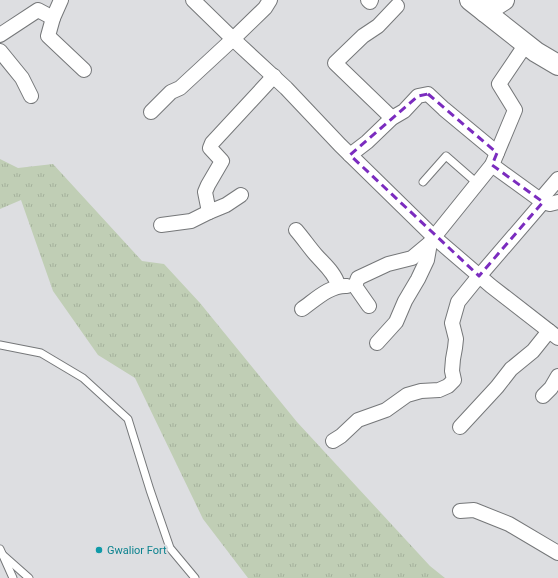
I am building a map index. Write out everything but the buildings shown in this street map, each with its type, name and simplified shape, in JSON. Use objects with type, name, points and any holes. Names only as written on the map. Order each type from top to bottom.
[{"type":"main road","points":[[478,6],[504,0]]},
{"type":"main road","points":[[478,6],[536,52],[558,66]]},
{"type":"street","points":[[61,0],[53,18],[48,36],[84,70]]},
{"type":"street","points":[[193,0],[286,88],[432,240],[480,276],[553,335],[511,369],[497,387],[460,427]]},
{"type":"street","points":[[150,112],[171,92],[180,88],[233,39],[265,8],[270,0]]},
{"type":"street","points":[[368,0],[370,2],[372,0]]},
{"type":"street","points":[[392,118],[335,64],[363,36],[378,26],[397,6]]},
{"type":"street","points":[[0,35],[38,10],[53,18]]},
{"type":"street","points":[[355,286],[358,278],[388,264],[412,258],[432,240],[478,184],[494,159],[515,110],[499,84],[526,44]]},
{"type":"street","points":[[0,51],[22,78],[31,96]]},
{"type":"street","points":[[209,212],[206,192],[208,185],[222,161],[210,148],[212,143],[274,76]]},
{"type":"street","points":[[350,156],[392,118],[404,111],[418,96],[428,94],[444,108],[494,159],[541,201],[550,204],[558,202]]},
{"type":"street","points":[[333,441],[342,436],[358,420],[386,410],[407,395],[421,391],[439,390],[448,386],[454,380],[453,365],[456,339],[452,323],[458,302],[558,179]]},
{"type":"street","points":[[161,224],[191,221],[226,205],[241,196]]},
{"type":"street","points":[[296,230],[337,279],[338,285]]},
{"type":"street","points":[[377,343],[396,322],[405,301],[427,260],[432,240]]},
{"type":"street","points":[[302,309],[338,285],[355,286]]},
{"type":"street","points":[[355,286],[369,306]]},
{"type":"street","points":[[543,396],[558,376]]},
{"type":"street","points":[[460,511],[474,510],[509,524],[558,553]]},
{"type":"lane","points":[[423,182],[446,156],[478,184]]},
{"type":"lane","points":[[0,345],[41,353],[83,378],[128,418],[150,490],[170,548],[195,578]]},
{"type":"lane","points":[[2,552],[12,578]]},
{"type":"lane","points":[[2,552],[29,578]]},
{"type":"highlighted area","points":[[428,94],[497,153],[492,165],[543,202],[479,276],[350,155],[418,96]]},
{"type":"green space","points":[[0,159],[18,168],[53,164],[142,261],[164,264],[200,303],[297,422],[430,566],[445,578],[248,578],[203,519],[135,378],[98,355],[53,291],[21,200],[0,209]]},
{"type":"place","name":"Gwalior Fort","points":[[99,550]]}]
